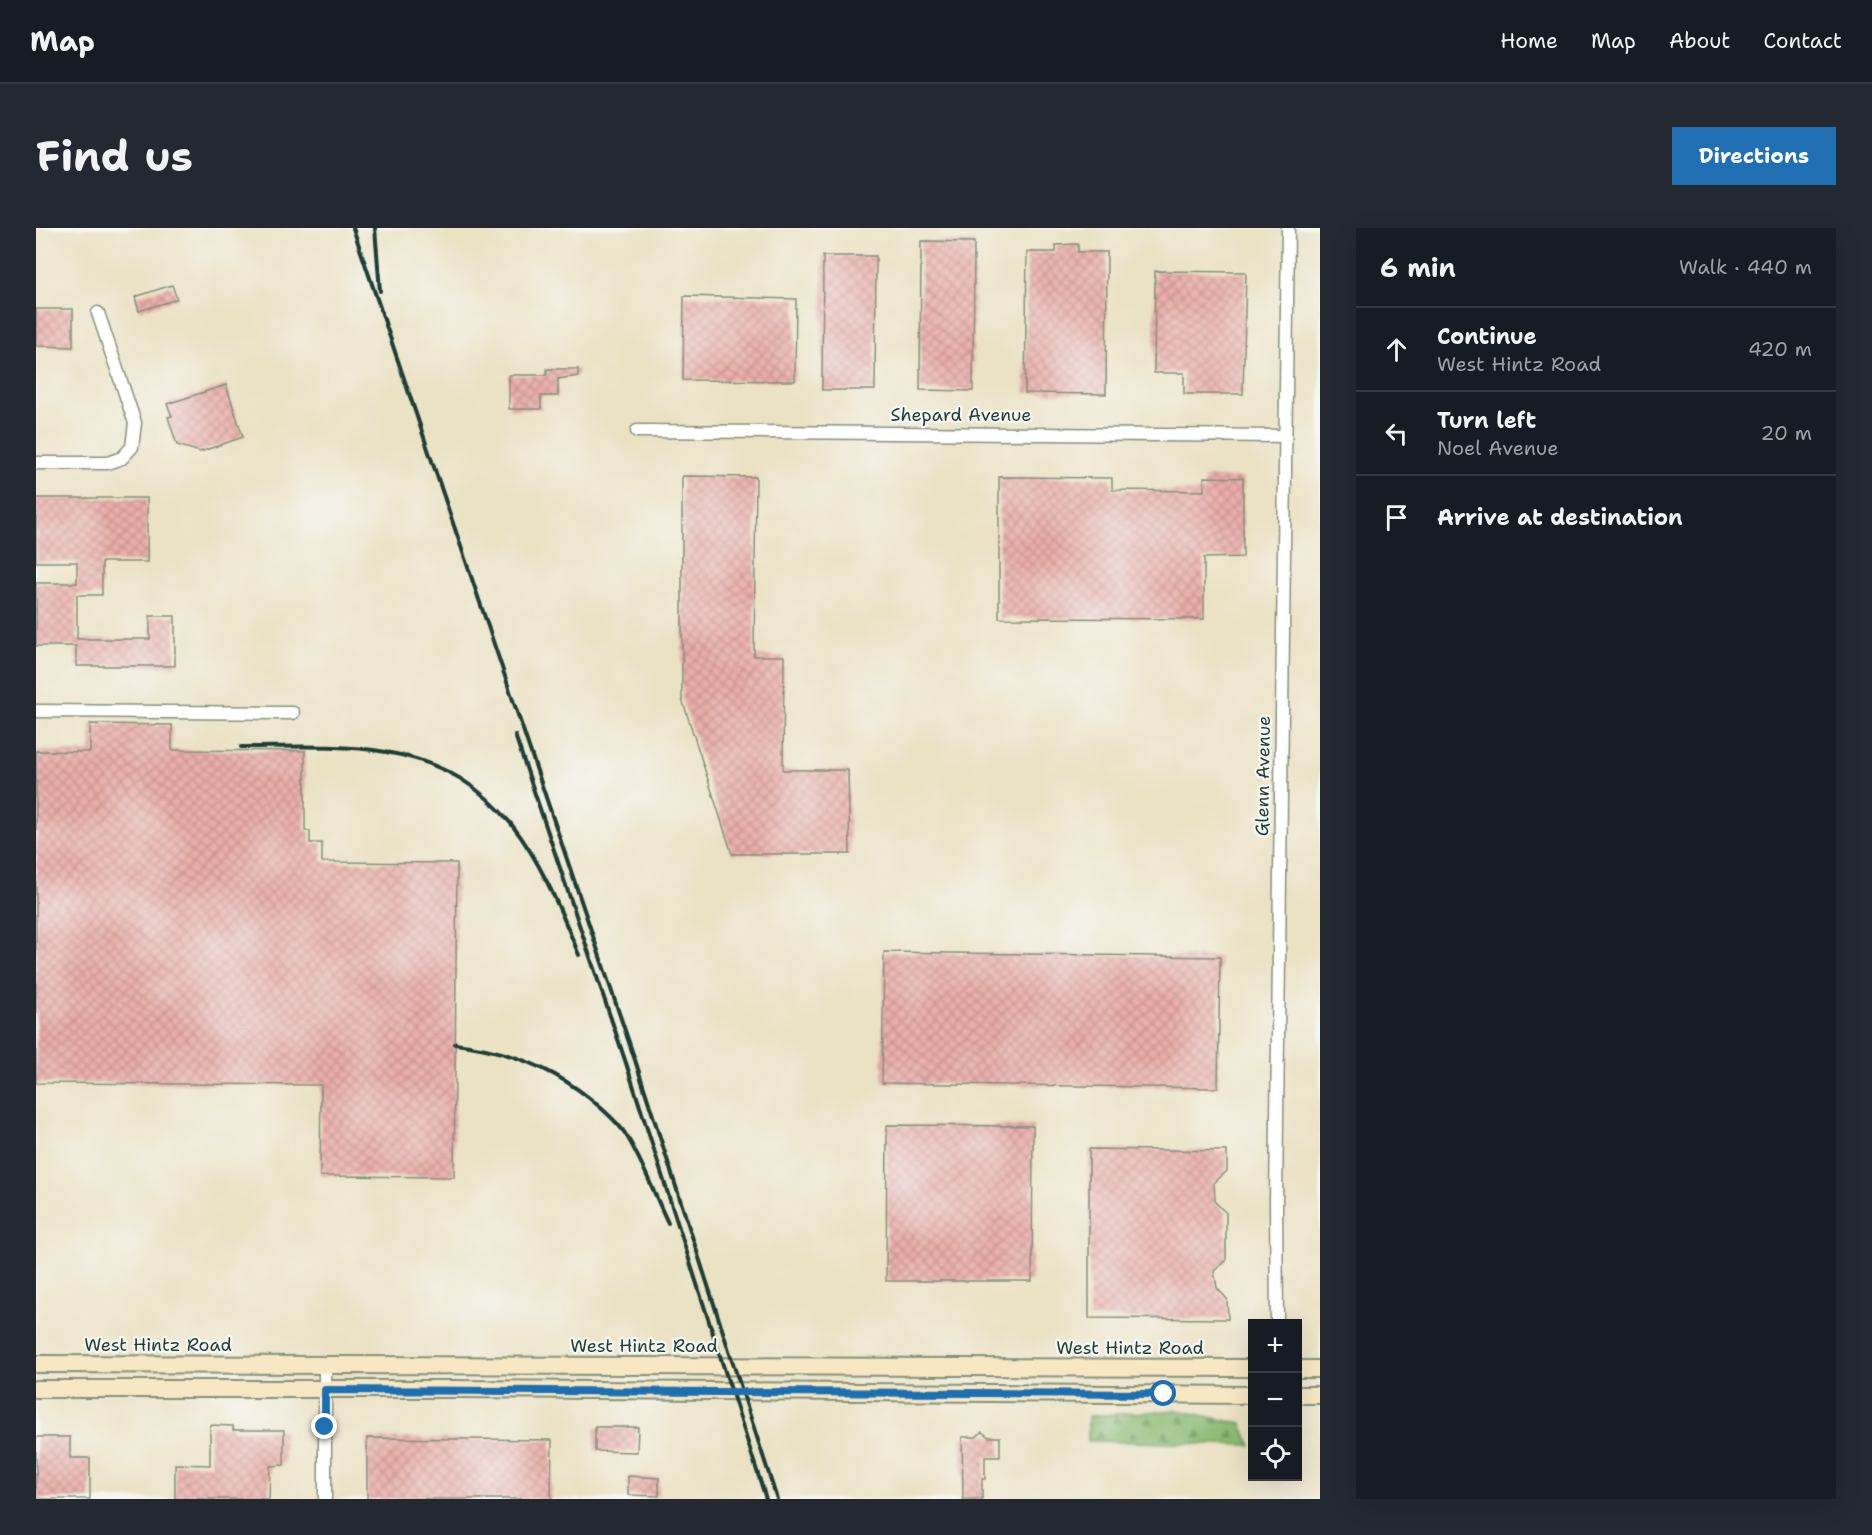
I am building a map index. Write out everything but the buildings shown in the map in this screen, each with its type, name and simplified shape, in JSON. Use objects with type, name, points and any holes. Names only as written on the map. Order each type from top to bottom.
[{"type":"main road","name":"West Hintz Road","points":[[36,1364],[1248,1368]]},
{"type":"main road","points":[[1302,1369],[1320,1369]]},
{"type":"main road","points":[[36,1389],[1248,1395]]},
{"type":"main road","points":[[1302,1395],[1320,1395]]},
{"type":"street","name":"Glenn Avenue","points":[[1277,1319],[1276,1201],[1287,228]]},
{"type":"street","points":[[36,463],[108,463],[122,458],[132,447],[135,423],[98,313]]},
{"type":"street","name":"Shepard Avenue","points":[[637,431],[1285,436]]},
{"type":"street","points":[[36,711],[293,713]]},
{"type":"street","points":[[325,1366],[325,1499]]},
{"type":"green space","points":[[1178,1410],[1242,1424],[1248,1438],[1248,1445],[1088,1441],[1088,1416]]},
{"type":"railway","points":[[353,228],[635,1060],[777,1499]]},
{"type":"railway","points":[[375,228],[380,291]]},
{"type":"railway","points":[[515,735],[626,1063],[766,1499]]},
{"type":"railway","points":[[241,747],[295,746],[368,749],[426,762],[460,778],[488,799],[511,824],[531,853],[579,955]]},
{"type":"railway","points":[[455,1044],[495,1051],[533,1064],[568,1083],[601,1108],[621,1128],[632,1145],[668,1223]]},
{"type":"route","points":[[325,1427],[325,1390],[1164,1394]]}]
